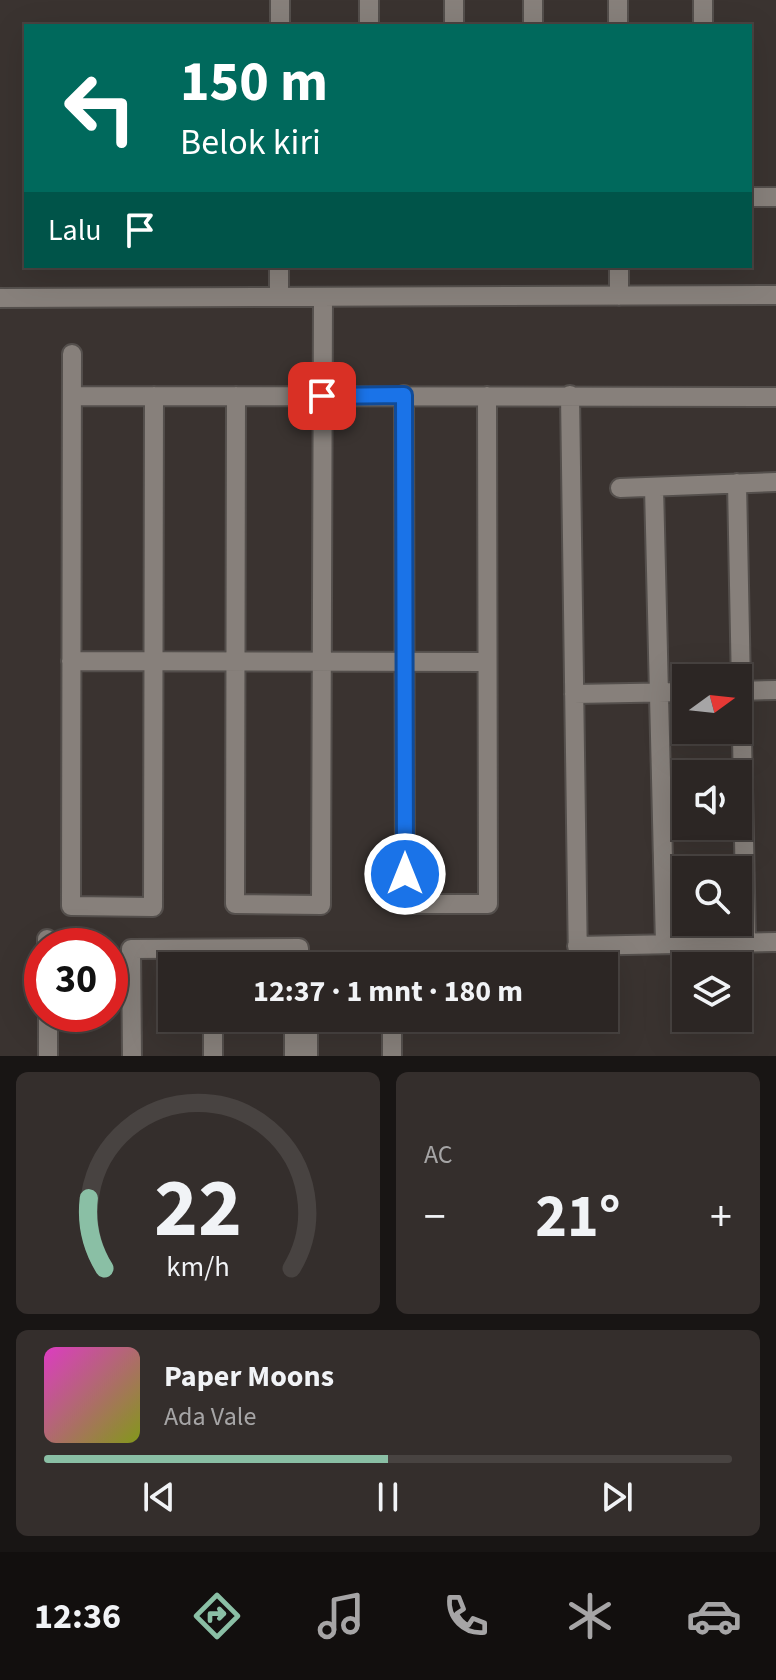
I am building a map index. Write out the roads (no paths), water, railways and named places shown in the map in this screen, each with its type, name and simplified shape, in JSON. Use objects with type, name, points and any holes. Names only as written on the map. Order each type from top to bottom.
[{"type":"street","points":[[280,0],[280,24]]},
{"type":"street","points":[[369,0],[369,24]]},
{"type":"street","points":[[454,0],[454,24]]},
{"type":"street","points":[[533,0],[533,24]]},
{"type":"street","points":[[618,0],[618,24]]},
{"type":"street","points":[[703,0],[703,24]]},
{"type":"street","points":[[752,197],[776,197]]},
{"type":"street","points":[[279,268],[279,297]]},
{"type":"street","points":[[619,268],[619,296]]},
{"type":"street","points":[[0,298],[776,295]]},
{"type":"street","points":[[236,396],[235,904],[321,905],[323,297]]},
{"type":"street","points":[[72,354],[71,906],[153,907],[154,396]]},
{"type":"street","points":[[404,395],[405,904],[488,904],[487,396]]},
{"type":"street","points":[[570,395],[577,952]]},
{"type":"street","points":[[72,396],[776,397]]},
{"type":"street","points":[[620,488],[776,482]]},
{"type":"street","points":[[737,483],[740,664]]},
{"type":"street","points":[[654,487],[665,944]]},
{"type":"street","points":[[71,661],[487,662]]},
{"type":"street","points":[[752,691],[776,690]]},
{"type":"street","points":[[574,694],[672,692]]},
{"type":"street","points":[[741,744],[746,942]]},
{"type":"street","points":[[577,946],[776,942]]},
{"type":"street","points":[[261,952],[299,948],[299,952]]},
{"type":"street","points":[[132,1056],[131,949],[162,952]]},
{"type":"street","points":[[48,1032],[48,1056]]},
{"type":"street","points":[[213,1032],[213,1056]]},
{"type":"street","points":[[294,1032],[294,1056]]},
{"type":"street","points":[[308,1032],[308,1056]]},
{"type":"street","points":[[392,1032],[392,1056]]}]
